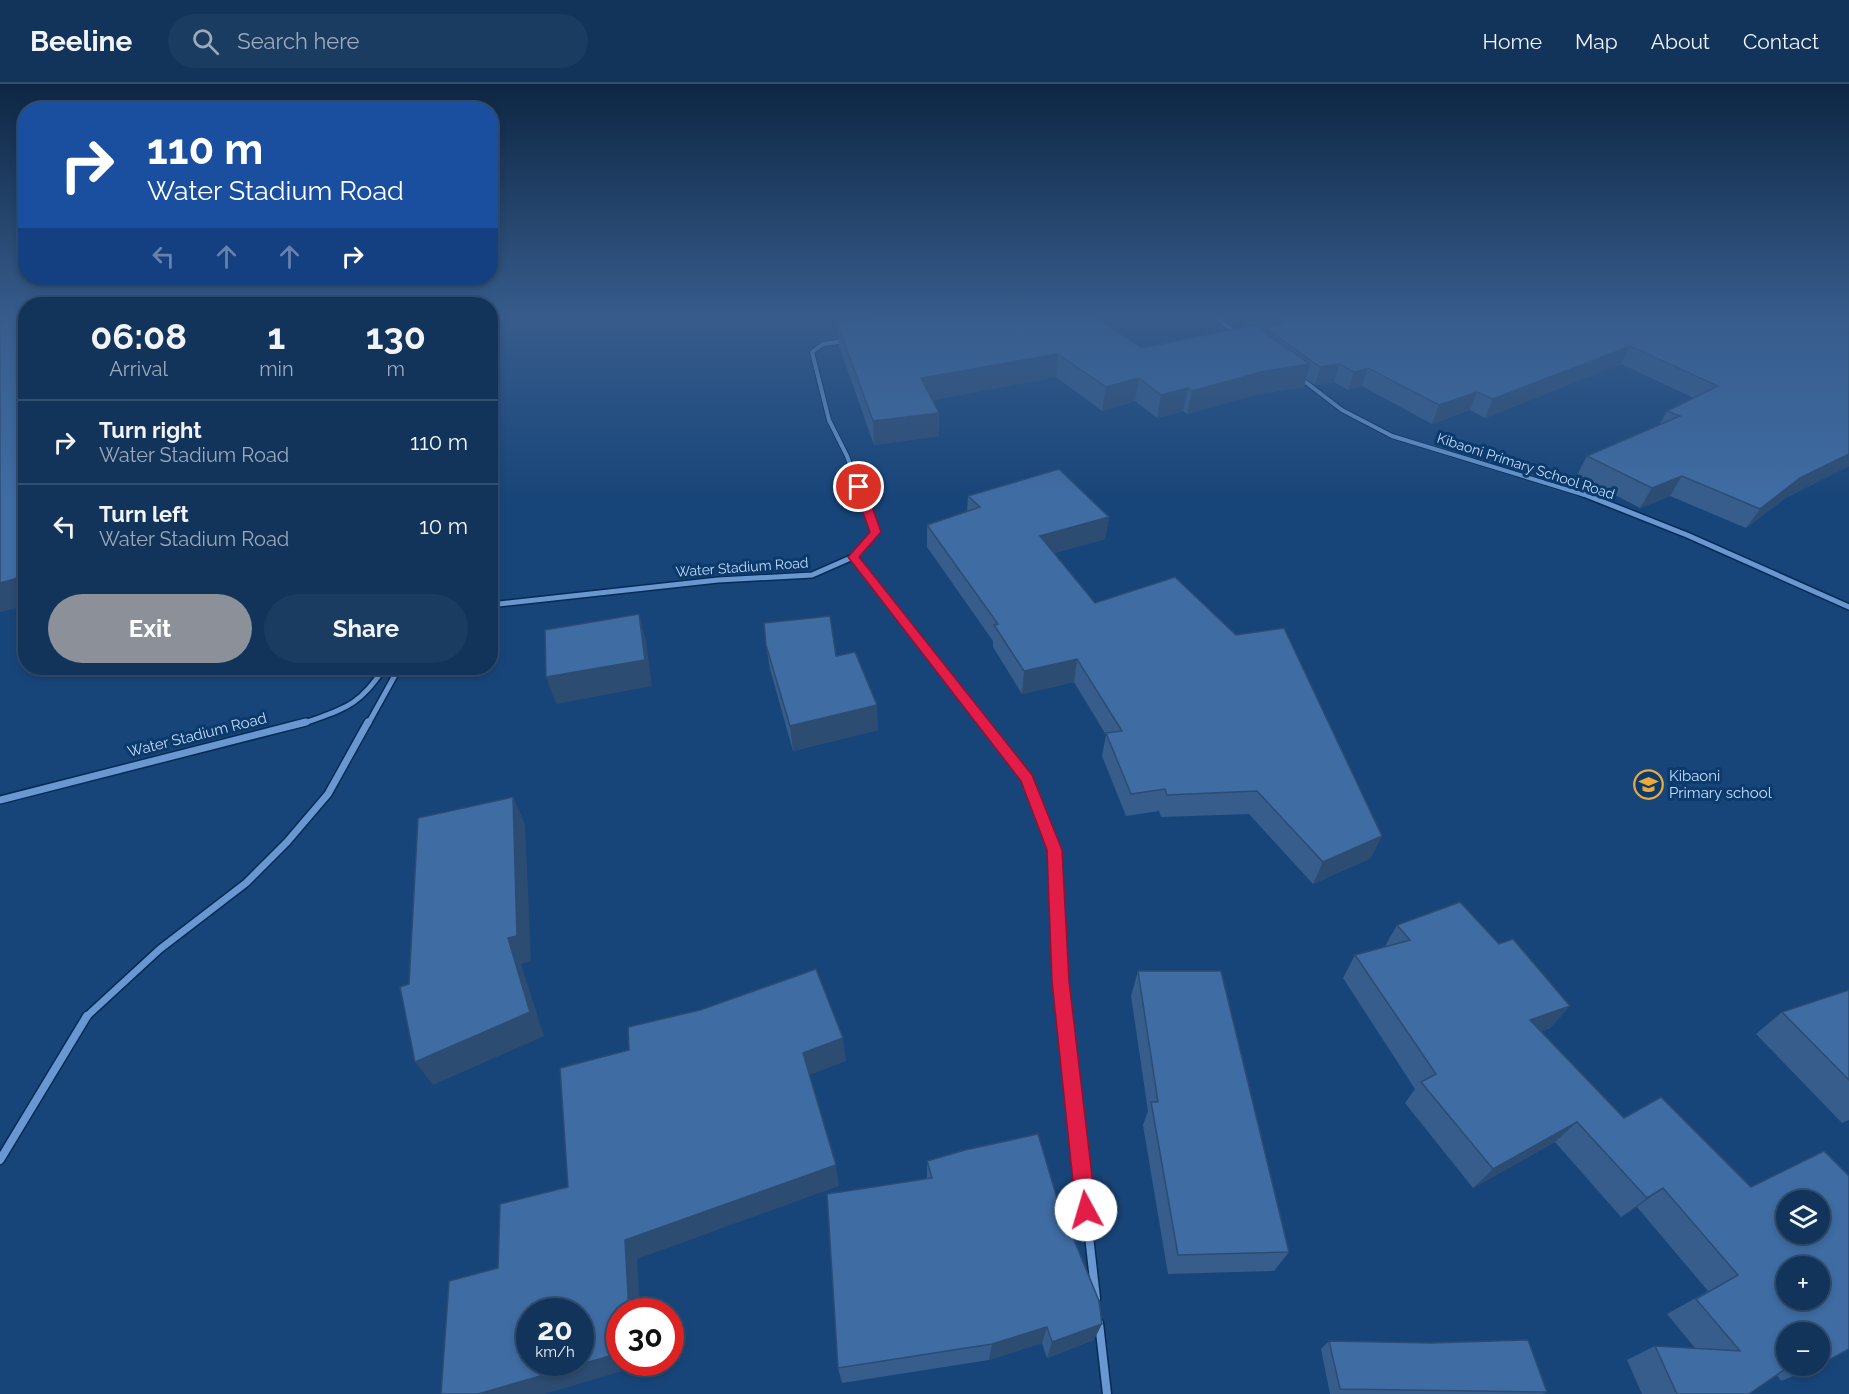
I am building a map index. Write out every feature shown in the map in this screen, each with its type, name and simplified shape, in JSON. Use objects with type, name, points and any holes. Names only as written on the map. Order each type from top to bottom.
[{"type":"street","name":"Water Stadium Road","points":[[498,604],[718,580],[812,575],[853,557],[875,532],[847,456],[830,420],[819,377]]},
{"type":"street","name":"Kibaoni Primary School Road","points":[[1298,377],[1342,410],[1392,436],[1580,493],[1688,535],[1849,607]]},
{"type":"street","points":[[853,557],[1027,778],[1054,850],[1060,981],[1107,1394]]},
{"type":"street","name":"Water Stadium Road","points":[[0,800],[295,726],[350,707],[380,675]]},
{"type":"street","points":[[0,1160],[88,1015],[160,949],[246,883],[287,842],[328,794],[395,675]]},
{"type":"building","points":[[0,377],[18,377],[18,578],[0,583]]},
{"type":"building","points":[[857,377],[926,377],[921,378],[939,413],[873,421]]},
{"type":"building","points":[[1092,377],[1243,377],[1192,391],[1188,388],[1161,395],[1139,378],[1106,387]]},
{"type":"building","points":[[1386,377],[1550,377],[1493,399],[1477,392],[1439,405]]},
{"type":"building","points":[[1698,377],[1849,377],[1849,454],[1800,478],[1760,509],[1682,476],[1652,488],[1587,456],[1680,416],[1667,411],[1718,386]]},
{"type":"building","points":[[1059,469],[1109,517],[1040,536],[1095,603],[1175,577],[1236,635],[1284,628],[1382,836],[1323,862],[1257,791],[1167,795],[1165,789],[1131,794],[1106,733],[1122,731],[1077,659],[1024,671],[994,625],[998,624],[927,525],[980,507],[968,496]]},
{"type":"building","points":[[639,614],[645,660],[546,677],[545,630]]},
{"type":"building","points":[[830,616],[836,656],[855,652],[877,705],[790,726],[766,645],[764,623]]},
{"type":"building","points":[[513,797],[517,936],[508,938],[530,1012],[415,1062],[400,987],[409,984],[418,818]]},
{"type":"building","points":[[1460,902],[1499,944],[1513,939],[1570,1006],[1530,1020],[1624,1118],[1661,1097],[1751,1187],[1824,1151],[1849,1176],[1849,1349],[1830,1359],[1830,1322],[1776,1322],[1776,1375],[1749,1394],[1677,1394],[1655,1346],[1740,1351],[1696,1299],[1738,1275],[1663,1188],[1647,1198],[1577,1122],[1493,1169],[1421,1082],[1436,1074],[1355,955],[1410,940],[1397,925]]},
{"type":"building","points":[[816,969],[843,1038],[803,1053],[836,1165],[625,1240],[628,1298],[606,1298],[606,1357],[594,1361],[594,1298],[516,1298],[516,1376],[540,1376],[478,1394],[441,1394],[449,1281],[498,1268],[500,1204],[568,1187],[560,1068],[629,1050],[628,1027],[700,1010]]},
{"type":"building","points":[[1138,971],[1221,971],[1289,1252],[1178,1255],[1151,1102],[1158,1102]]},
{"type":"building","points":[[1849,990],[1849,1080],[1782,1012]]},
{"type":"building","points":[[1038,1134],[1057,1198],[1099,1301],[1102,1324],[1052,1342],[1047,1327],[992,1344],[838,1368],[827,1194],[932,1178],[927,1161]]},
{"type":"building","points":[[1528,1340],[1547,1392],[1340,1389],[1329,1341],[1432,1343]]},
{"type":"place","name":"Kibaoni Primary school","points":[[1648,785]]},
{"type":"route","points":[[859,487],[875,532],[853,557],[1027,778],[1054,850],[1060,981],[1086,1210]]}]
